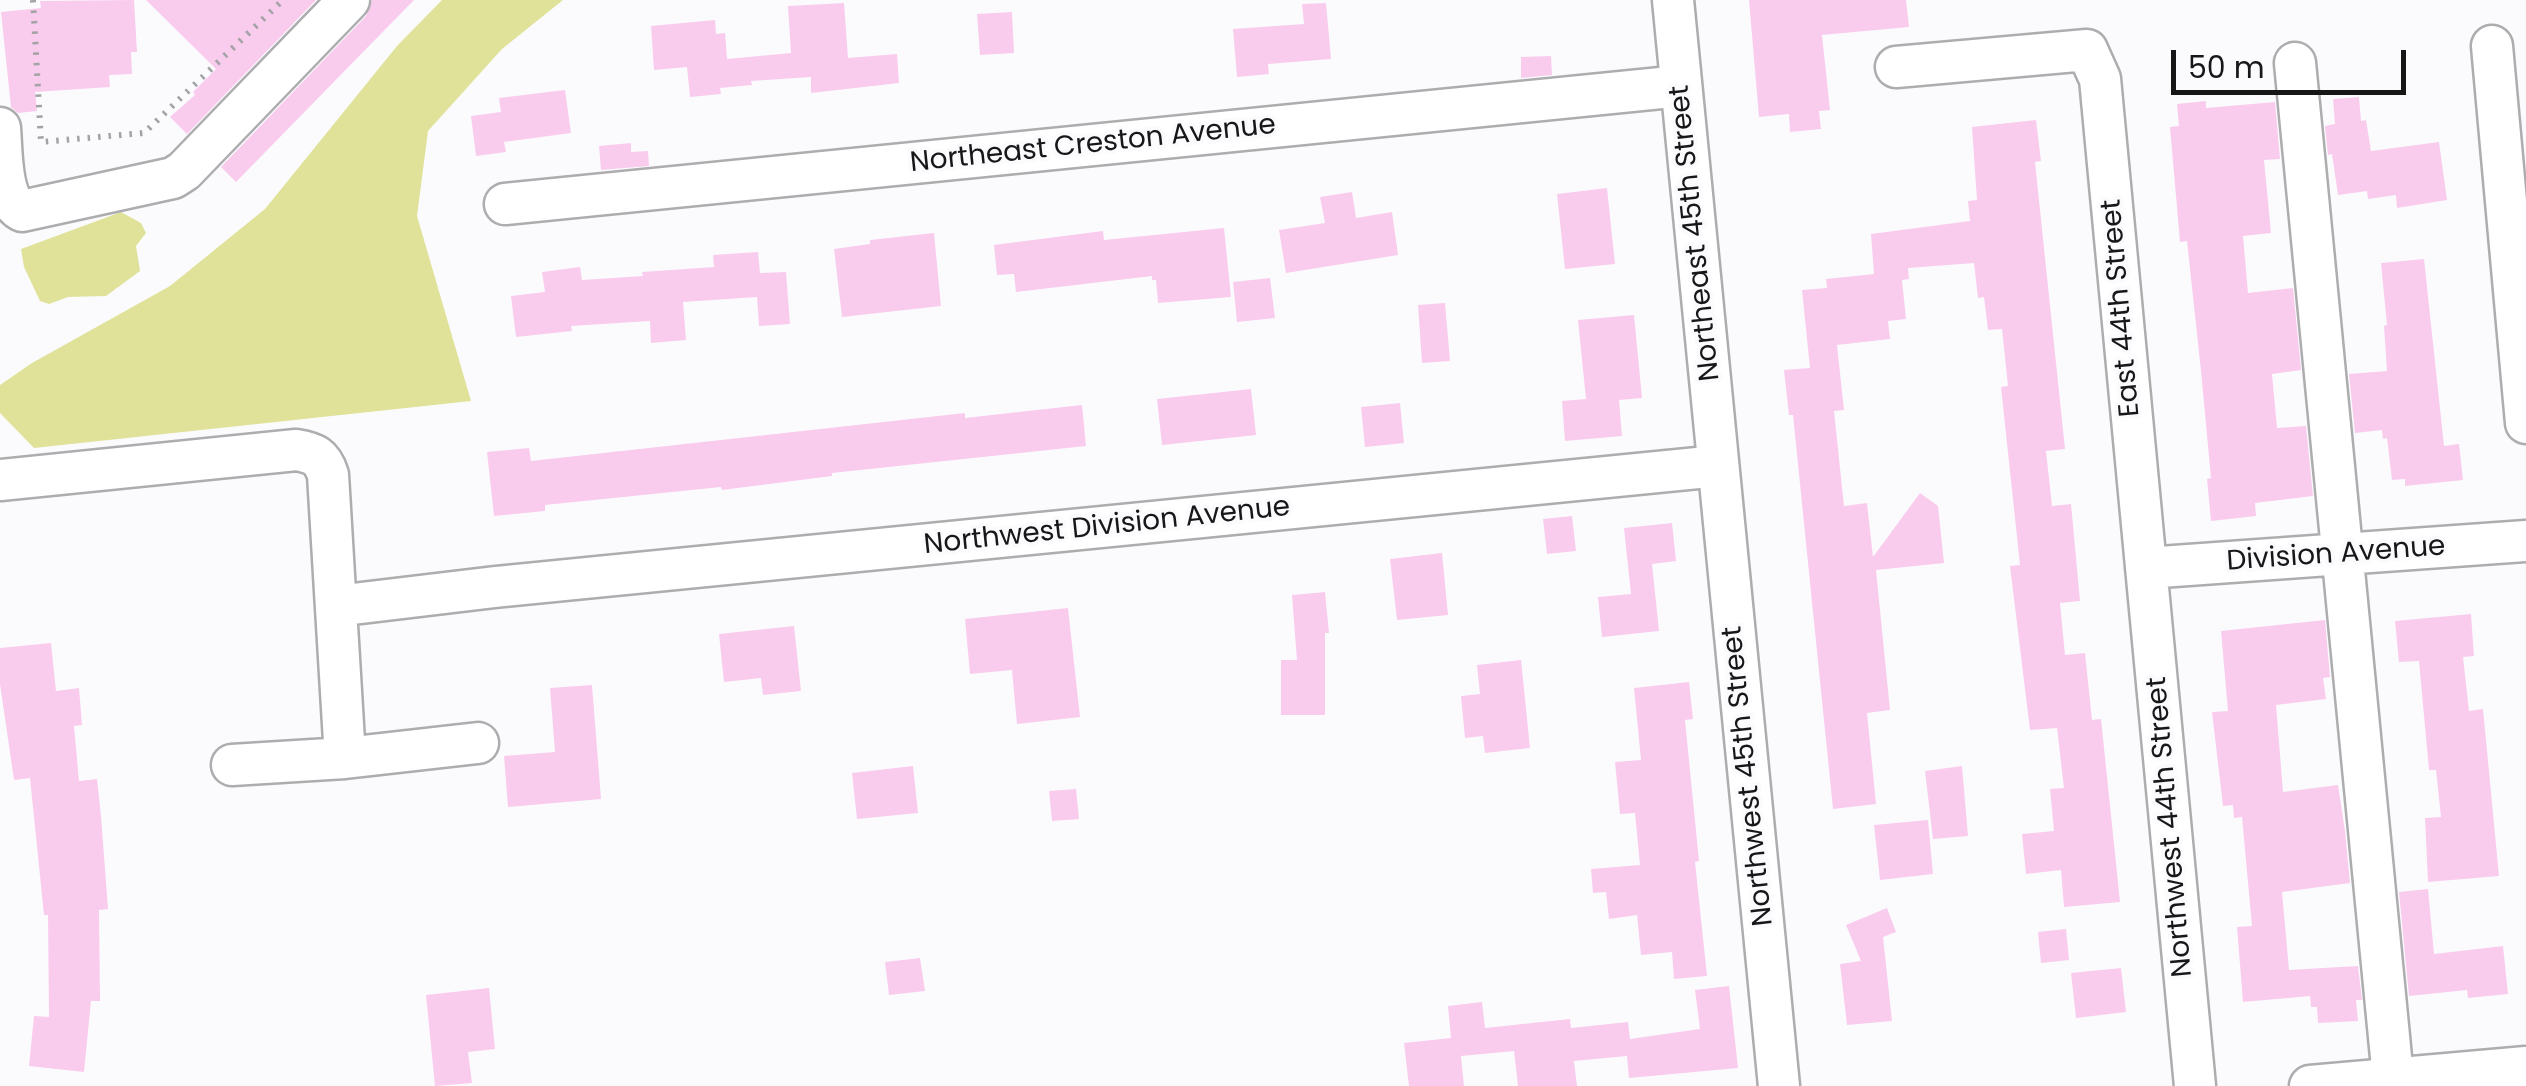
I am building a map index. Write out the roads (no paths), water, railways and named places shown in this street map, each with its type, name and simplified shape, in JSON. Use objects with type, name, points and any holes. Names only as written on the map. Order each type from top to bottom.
[{"type":"street","points":[[0,128],[6,194],[10,204],[22,211],[173,178],[349,0]]},
{"type":"street","name":"Northeast 45th Street","points":[[1673,0],[1718,466]]},
{"type":"street","points":[[2492,46],[2526,424]]},
{"type":"street","name":"East 44th Street","points":[[1896,68],[2087,50],[2100,79],[2146,568]]},
{"type":"street","points":[[2295,63],[2393,1078]]},
{"type":"street","name":"Northeast Creston Avenue","points":[[505,204],[1681,86]]},
{"type":"street","points":[[0,480],[296,450],[314,453],[324,461],[328,474],[344,758]]},
{"type":"street","name":"Northwest Division Avenue","points":[[336,606],[1718,466]]},
{"type":"street","name":"Northwest 45th Street","points":[[1718,466],[1779,1086]]},
{"type":"street","name":"Division Avenue","points":[[2146,568],[2526,542]]},
{"type":"street","name":"Northwest 44th Street","points":[[2146,568],[2195,1086]]},
{"type":"street","points":[[232,766],[478,742]]},
{"type":"street","points":[[2310,1086],[2526,1066]]}]
